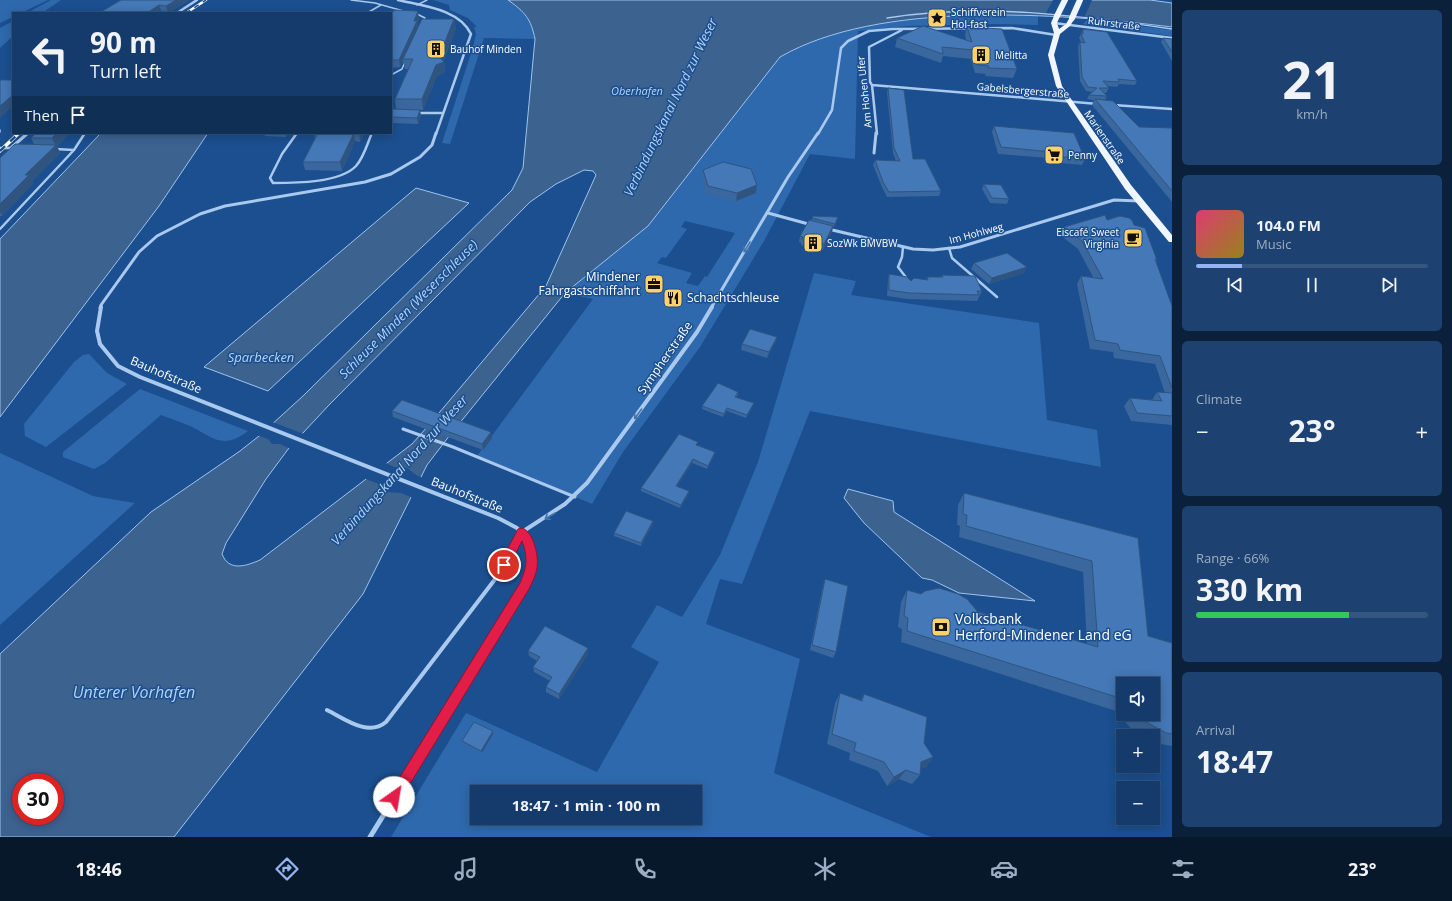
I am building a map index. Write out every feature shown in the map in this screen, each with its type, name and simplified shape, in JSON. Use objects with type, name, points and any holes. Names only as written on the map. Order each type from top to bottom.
[{"type":"main road","points":[[1065,0],[1054,23],[1056,34],[1068,25],[1080,0]]},
{"type":"main road","name":"Marienstraße","points":[[1056,34],[1051,55],[1052,64],[1059,86],[1068,102],[1139,201],[1172,240]]},
{"type":"street","points":[[179,12],[197,0]]},
{"type":"street","name":"Bauhofstraße","points":[[398,0],[452,15],[460,19],[470,29],[471,34],[432,145],[420,158],[391,174],[365,182],[337,188],[225,206],[200,214],[157,236],[139,252],[101,305],[97,332],[100,344],[118,366],[140,377],[498,518],[522,532]]},
{"type":"street","name":"Ruhrstraße","points":[[1054,23],[1172,38]]},
{"type":"street","name":"Sympherstraße","points":[[522,532],[559,510],[575,497],[587,483],[697,332],[768,213],[788,176],[808,145],[827,120],[832,110],[841,48],[848,41],[869,31],[905,28],[1012,28],[1056,34]]},
{"type":"street","name":"Am Hohen Ufer","points":[[874,153],[877,138],[872,85],[870,82],[868,47],[905,28]]},
{"type":"street","name":"Gabelsbergerstraße","points":[[872,85],[1104,104]]},
{"type":"street","points":[[1112,105],[1172,109]]},
{"type":"street","points":[[411,113],[442,113]]},
{"type":"street","points":[[6,153],[27,134]]},
{"type":"street","name":"Im Hohlweg","points":[[768,213],[903,247],[933,250],[960,247],[1114,200],[1139,201]]},
{"type":"street","points":[[370,837],[525,586],[532,569],[532,557],[528,540],[522,532]]},
{"type":"lane","points":[[351,0],[409,12]]},
{"type":"lane","points":[[417,5],[427,0]]},
{"type":"lane","points":[[369,12],[381,5]]},
{"type":"lane","points":[[887,18],[926,13],[984,10],[1046,13],[1172,29]]},
{"type":"lane","points":[[416,14],[425,18],[422,24]]},
{"type":"lane","points":[[392,74],[402,69],[408,56]]},
{"type":"lane","points":[[0,229],[74,150],[84,134]]},
{"type":"lane","points":[[296,134],[272,172],[270,178],[273,183],[287,184],[339,176],[350,172],[356,167],[372,134]]},
{"type":"lane","points":[[0,148],[20,148]]},
{"type":"lane","points":[[50,149],[74,150]]},
{"type":"lane","points":[[903,247],[902,257],[898,267],[907,277],[909,284]]},
{"type":"lane","points":[[949,248],[952,258],[997,297]]},
{"type":"lane","points":[[403,429],[453,447],[575,497]]},
{"type":"lane","points":[[327,710],[363,728],[374,729],[380,727],[386,722],[499,574],[522,532]]},
{"type":"shaded area","points":[[0,0],[48,0],[23,12],[12,12],[12,17],[0,23]]},
{"type":"shaded area","points":[[51,0],[61,0],[43,12],[29,12]]},
{"type":"shaded area","points":[[433,0],[508,0],[522,10],[532,24],[535,39],[484,38],[450,144],[442,143],[473,47],[476,34],[474,27],[477,27],[468,18],[450,10],[449,5]]},
{"type":"shaded area","points":[[958,8],[1038,10],[1038,25],[993,24],[908,26],[858,31],[855,159],[810,154],[764,241],[700,347],[623,452],[592,504],[477,456],[593,299],[565,293],[648,226],[780,57],[799,43],[820,32],[842,24],[888,14]],"holes":[[[685,221],[735,233],[707,277],[705,276],[698,286],[686,283],[692,273],[657,263],[662,257],[666,258],[687,229],[681,227]]]},
{"type":"shaded area","points":[[1087,20],[1172,30],[1172,36],[1083,24]]},
{"type":"shaded area","points":[[12,22],[12,37],[0,48],[0,28]]},
{"type":"shaded area","points":[[814,273],[856,281],[851,295],[1039,323],[1047,420],[1097,430],[1101,467],[810,411],[742,584],[720,579],[706,624],[800,659],[774,773],[931,837],[391,837],[466,713],[597,772],[659,662],[631,647],[657,605],[682,617],[720,555],[758,462]]},
{"type":"shaded area","points":[[89,354],[107,373],[127,384],[46,447],[25,436],[24,424],[74,362],[83,355]]},
{"type":"shaded area","points":[[140,389],[248,431],[232,440],[219,440],[212,438],[190,426],[161,415],[105,463],[94,469],[63,457],[63,452]]},
{"type":"shaded area","points":[[0,453],[93,496],[135,503],[0,625]]},
{"type":"water","points":[[508,0],[1150,0],[1172,3],[1172,27],[1126,22],[1023,15],[970,15],[917,19],[867,26],[821,39],[780,57],[648,226],[565,293],[450,435],[427,465],[363,594],[174,837],[0,837],[0,654],[151,512],[240,451],[259,436],[303,396],[512,190],[523,168],[535,39],[529,21],[523,12]],"holes":[[[584,170],[593,171],[596,175],[546,286],[412,444],[260,560],[238,566],[225,560],[222,554],[226,543],[266,479],[289,448],[329,405],[530,202],[556,184]]]},
{"type":"water","points":[[100,134],[207,134],[159,206],[0,417],[0,239]]},
{"type":"water","name":"Sparbecken","points":[[416,188],[469,203],[268,391],[204,367]]},
{"type":"water","points":[[848,489],[893,501],[894,512],[1035,601],[959,593],[932,580],[922,578],[864,523],[844,498]]},
{"type":"pier","points":[[1053,0],[1092,0],[1084,18],[1046,13]]},
{"type":"pier","points":[[272,422],[304,434],[291,449],[280,444],[272,444],[268,439],[257,435]]},
{"type":"pier","points":[[384,462],[394,467],[407,468],[423,478],[413,498],[401,493],[387,492],[378,486],[379,484],[363,478]]},
{"type":"building","points":[[121,0],[176,0],[166,6],[159,5],[148,12],[101,12]]},
{"type":"building","points":[[394,10],[418,11],[414,21],[417,21],[399,60],[392,60],[392,14]]},
{"type":"building","points":[[422,19],[454,19],[439,57],[444,62],[436,65],[422,99],[395,99],[413,59],[403,59]]},
{"type":"building","points":[[923,26],[972,42],[967,27],[1002,29],[1017,69],[988,68],[989,66],[978,65],[974,50],[942,47],[943,54],[897,38]]},
{"type":"building","points":[[1083,29],[1107,32],[1137,81],[1118,79],[1119,82],[1103,81],[1109,88],[1099,88],[1107,96],[1089,95],[1097,88],[1088,87],[1082,77],[1080,42],[1085,43],[1081,34],[1083,34]]},
{"type":"building","points":[[1163,38],[1172,39],[1172,52]]},
{"type":"building","points":[[0,80],[12,80],[12,96],[0,106]]},
{"type":"building","points":[[888,88],[904,90],[913,159],[925,159],[941,191],[889,192],[883,182],[875,160],[900,161],[894,148]]},
{"type":"building","points":[[1095,99],[1113,101],[1139,127],[1172,128],[1172,191]]},
{"type":"building","points":[[393,109],[420,110],[417,118],[392,117]]},
{"type":"building","points":[[994,126],[1074,133],[1085,159],[1053,156],[1052,152],[1001,147]]},
{"type":"building","points":[[35,134],[56,134],[52,138],[31,138]]},
{"type":"building","points":[[317,134],[354,134],[340,162],[303,162]]},
{"type":"building","points":[[15,144],[56,145],[25,175],[29,175],[0,204],[0,158]]},
{"type":"building","points":[[723,162],[751,169],[757,185],[737,193],[708,186],[703,170]]},
{"type":"building","points":[[984,184],[1001,185],[1009,199],[992,198]]},
{"type":"building","points":[[1105,215],[1107,220],[1120,216],[1129,218],[1132,220],[1134,225],[1145,228],[1172,306],[1172,388],[1160,356],[1120,350],[1118,344],[1095,340],[1081,276],[1103,279],[1082,241],[1064,227]]},
{"type":"building","points":[[813,216],[838,217],[835,224],[812,218]]},
{"type":"building","points":[[809,220],[833,226],[824,244],[802,239],[803,237],[800,236]]},
{"type":"building","points":[[1007,253],[1027,267],[992,278],[974,263]]},
{"type":"building","points":[[889,274],[907,277],[911,281],[914,278],[928,280],[927,277],[943,277],[942,275],[975,276],[982,291],[977,291],[979,295],[909,293],[889,290]]},
{"type":"building","points":[[750,329],[777,337],[769,352],[742,344]]},
{"type":"building","points":[[718,383],[738,392],[735,397],[754,403],[747,415],[727,408],[724,414],[702,406]]},
{"type":"building","points":[[1157,392],[1172,393],[1172,416],[1137,413],[1130,398],[1162,401]]},
{"type":"building","points":[[402,400],[491,432],[482,444],[392,411]]},
{"type":"building","points":[[679,434],[698,442],[696,445],[715,452],[708,466],[693,459],[676,486],[689,491],[681,505],[641,488]]},
{"type":"building","name":"Volksbank Herford-Mindener Land eG","points":[[964,493],[1138,538],[1148,636],[1172,643],[1172,734],[1166,733],[1144,721],[1160,721],[1160,677],[1116,677],[1116,697],[907,631],[908,618],[904,616],[907,590],[921,594],[925,591],[939,588],[958,594],[967,599],[978,612],[1098,647],[1092,561],[966,526],[967,515],[963,514]]},
{"type":"building","points":[[626,511],[653,521],[641,543],[614,533]]},
{"type":"building","points":[[825,579],[848,586],[836,652],[812,645]]},
{"type":"building","points":[[545,626],[588,648],[559,694],[546,687],[552,677],[533,667],[540,657],[528,651]]},
{"type":"building","points":[[840,693],[862,701],[864,694],[927,717],[924,743],[933,757],[921,762],[920,775],[906,770],[894,777],[884,762],[854,751],[856,743],[832,734]]},
{"type":"building","points":[[474,722],[493,731],[481,751],[462,741]]},
{"type":"railway","points":[[188,12],[206,0]]},
{"type":"railway","points":[[0,151],[18,134]]},
{"type":"place","name":"Schiffverein Hol-fast","points":[[937,18]]},
{"type":"place","name":"Bauhof Minden","points":[[436,49]]},
{"type":"place","name":"Melitta","points":[[981,55]]},
{"type":"place","name":"Penny","points":[[1054,155]]},
{"type":"place","name":"Eiscafé Sweet Virginia","points":[[1133,238]]},
{"type":"place","name":"SozWk BMVBW","points":[[813,243]]},
{"type":"place","name":"Mindener Fahrgastschiffahrt","points":[[654,284]]},
{"type":"place","name":"Schachtschleuse","points":[[673,298]]},
{"type":"place","name":"Volksbank Herford-Mindener Land eG","points":[[941,627]]},
{"type":"route","points":[[394,797],[525,586],[532,569],[532,557],[528,540],[522,532],[504,565]]},
{"type":"water label","name":"Oberhafen","points":[[637,91]]},
{"type":"water label","name":"Verbindungskanal Nord zur Weser","points":[[670,107]]},
{"type":"water label","name":"Schleuse Minden (Weserschleuse)","points":[[408,309]]},
{"type":"water label","name":"Verbindungskanal Nord zur Weser","points":[[399,470]]},
{"type":"water label","name":"Unterer Vorhafen","points":[[134,692]]}]
